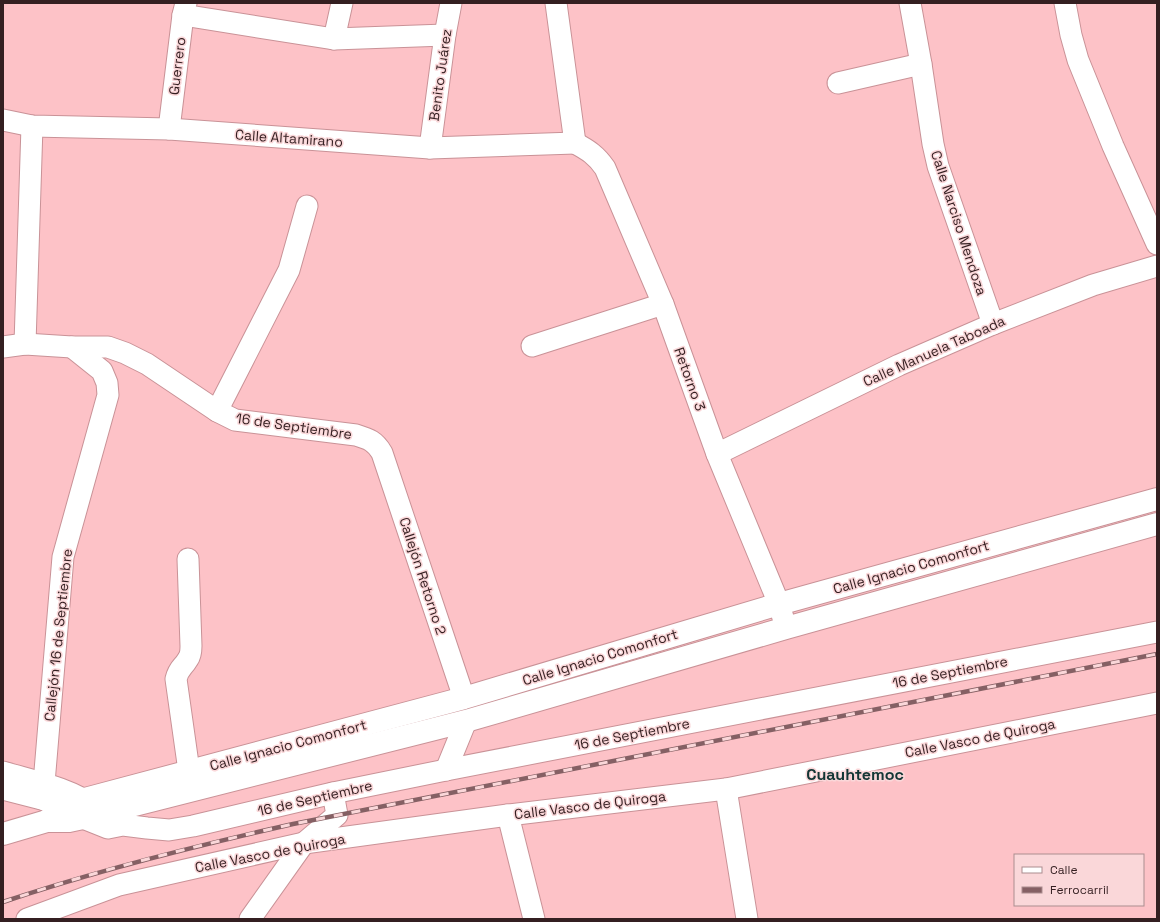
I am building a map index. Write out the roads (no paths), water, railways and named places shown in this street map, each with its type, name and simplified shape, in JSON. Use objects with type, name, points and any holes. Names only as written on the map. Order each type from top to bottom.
[{"type":"street","points":[[334,39],[342,3]]},
{"type":"street","name":"Benito Juárez","points":[[430,148],[445,35],[451,3]]},
{"type":"street","points":[[556,3],[575,143]]},
{"type":"street","name":"Calle Narciso Mendoza","points":[[910,3],[933,144],[938,166],[993,324]]},
{"type":"street","points":[[1065,3],[1071,35],[1078,60],[1113,146],[1157,244]]},
{"type":"street","points":[[184,9],[334,39],[445,35]]},
{"type":"street","name":"Guerrero","points":[[169,130],[184,9]]},
{"type":"street","points":[[838,83],[921,64]]},
{"type":"street","name":"Calle Altamirano","points":[[3,120],[32,126],[169,130],[430,148],[575,143]]},
{"type":"street","points":[[24,344],[32,126]]},
{"type":"street","name":"Retorno 3","points":[[575,143],[590,152],[605,168],[663,304],[717,454],[779,604],[786,628]]},
{"type":"street","points":[[217,411],[289,270],[306,206]]},
{"type":"street","name":"Calle Manuela Taboada","points":[[717,454],[898,365],[993,324],[1093,285],[1157,266]]},
{"type":"street","points":[[532,346],[663,304]]},
{"type":"street","name":"16 de Septiembre","points":[[3,347],[24,344],[72,347],[108,347],[126,353],[147,364],[217,411],[235,420],[356,435],[369,439],[378,446],[382,453]]},
{"type":"street","name":"Callejón 16 de Septiembre","points":[[43,791],[63,557],[108,395],[107,383],[102,370],[72,347]]},
{"type":"street","name":"Callejón Retorno 2","points":[[382,453],[464,698]]},
{"type":"street","name":"Calle Ignacio Comonfort","points":[[3,834],[47,821],[69,820],[189,772],[464,698],[779,604],[1157,499]]},
{"type":"street","name":"Calle Ignacio Comonfort","points":[[89,813],[466,721],[786,628],[1157,524]]},
{"type":"street","points":[[188,559],[191,653],[178,671],[176,679],[189,772]]},
{"type":"street","name":"16 de Septiembre","points":[[89,813],[123,825],[147,828],[168,830],[193,826],[333,793],[446,770],[1157,632]]},
{"type":"street","name":"Calle Vasco de Quiroga","points":[[27,919],[119,885],[304,843],[508,815],[726,789],[1157,703]]},
{"type":"street","points":[[446,770],[466,721]]},
{"type":"street","points":[[3,772],[89,813]]},
{"type":"street","points":[[726,789],[747,919]]},
{"type":"street","points":[[3,790],[43,791]]},
{"type":"street","points":[[250,919],[304,843],[337,815],[333,793]]},
{"type":"street","points":[[508,815],[534,919]]},
{"type":"railway","points":[[3,902],[75,879],[147,859],[293,824],[1157,654]]},
{"type":"district","name":"Cuauhtemoc","points":[[855,774]]}]
